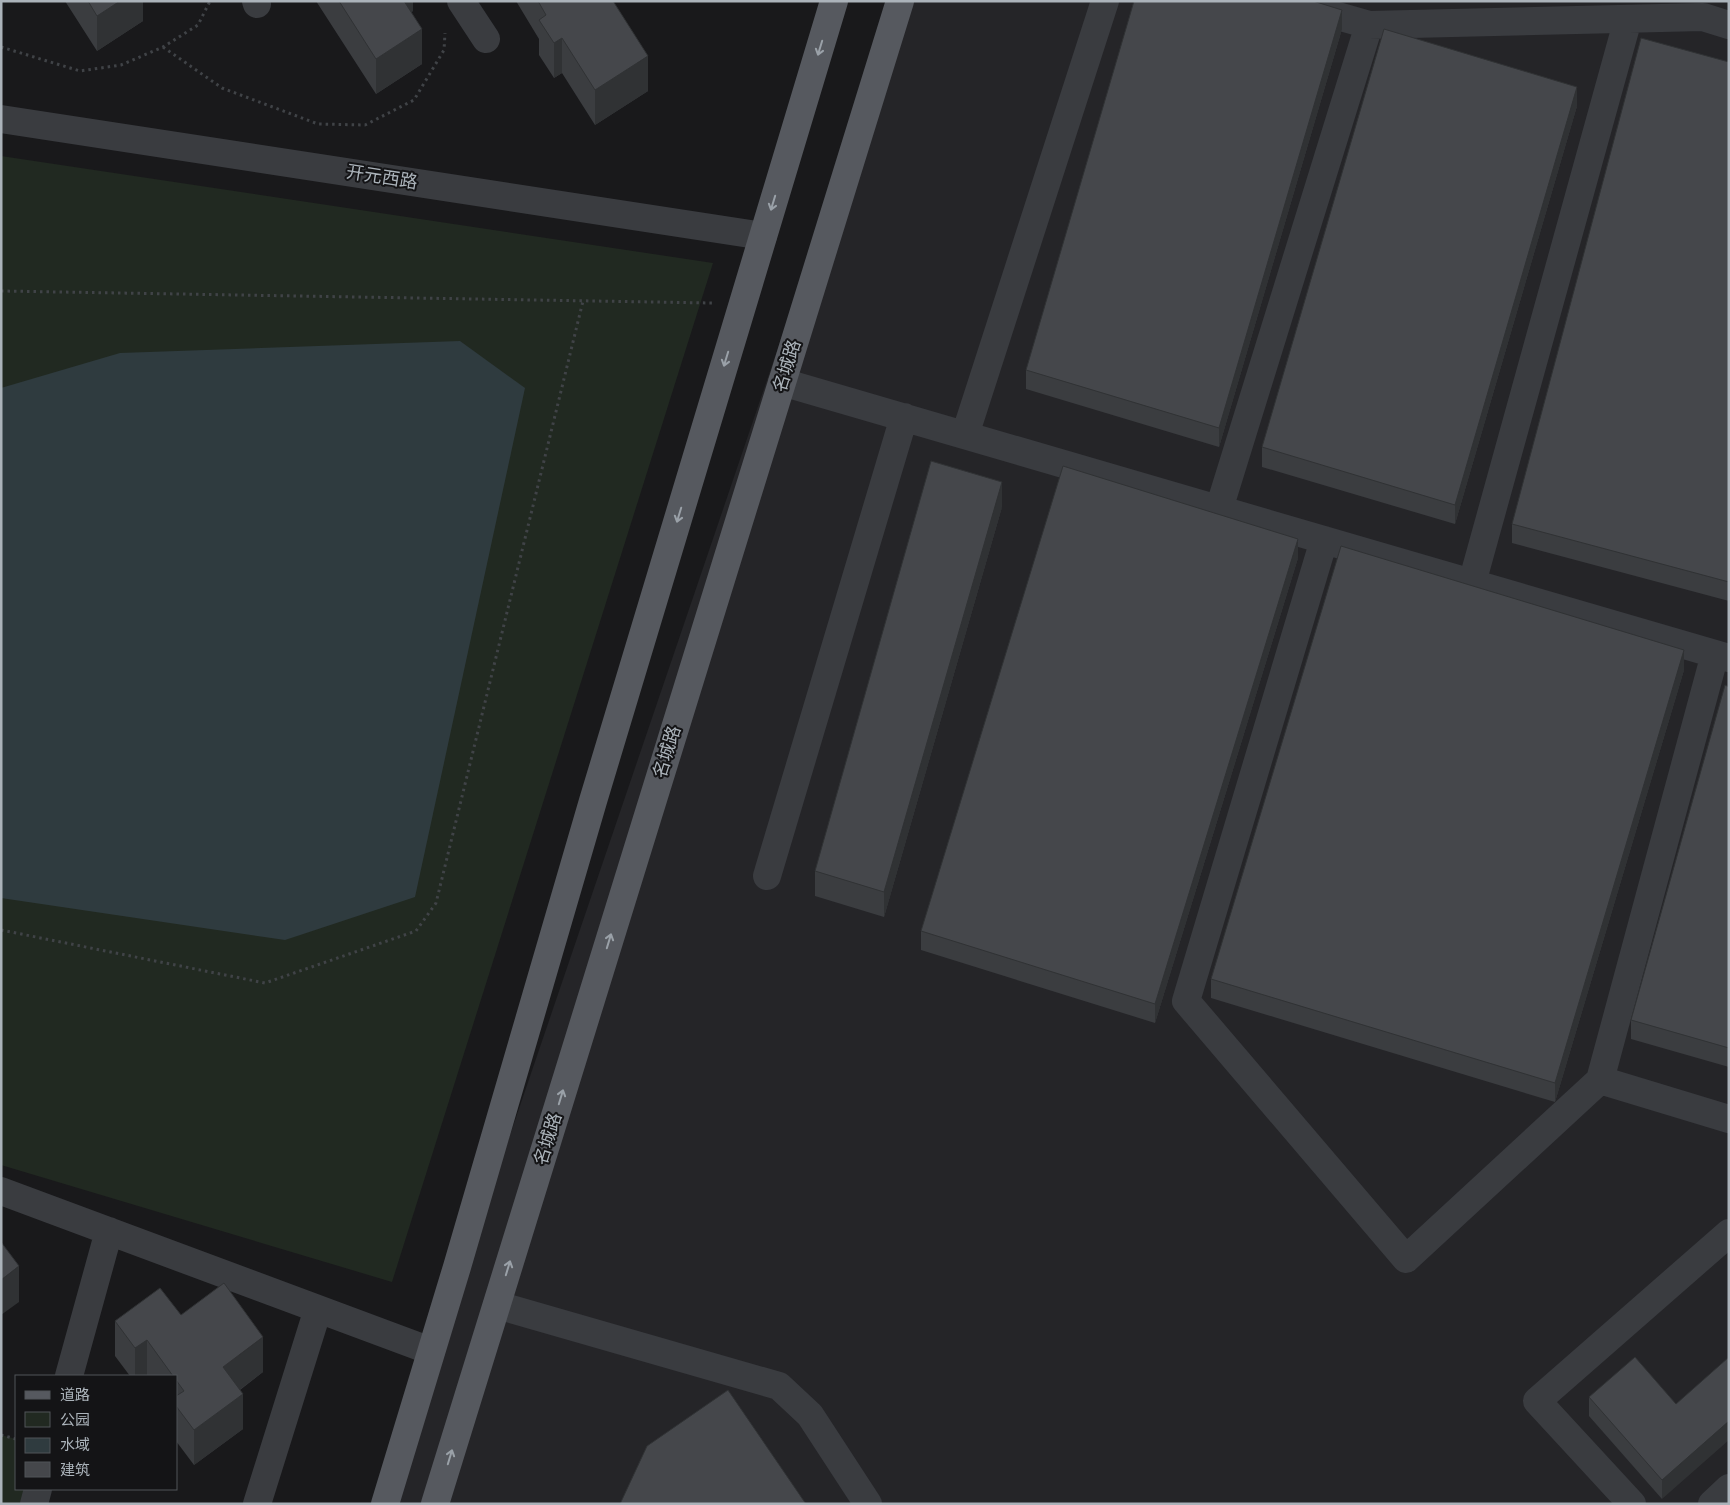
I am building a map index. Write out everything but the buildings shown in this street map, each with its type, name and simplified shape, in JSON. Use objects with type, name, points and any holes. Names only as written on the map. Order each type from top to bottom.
[{"type":"main road","points":[[385,1504],[590,810],[834,1]]},
{"type":"main road","name":"名城路","points":[[435,1504],[900,1]]},
{"type":"street","points":[[461,1],[486,39]]},
{"type":"street","points":[[965,435],[1105,1]]},
{"type":"street","points":[[1286,1],[1369,25],[1703,17],[1729,25]]},
{"type":"street","points":[[1472,583],[1628,19]]},
{"type":"street","points":[[1219,509],[1369,25]]},
{"type":"street","name":"开元西路","points":[[1,118],[763,236]]},
{"type":"street","points":[[782,382],[1722,656],[1600,1080],[1406,1259],[1186,1001],[1324,540]]},
{"type":"street","points":[[767,876],[904,417]]},
{"type":"street","points":[[1600,1080],[1729,1118]]},
{"type":"street","points":[[1,1191],[431,1351]]},
{"type":"street","points":[[69,1375],[109,1231]]},
{"type":"street","points":[[1632,1504],[1537,1401],[1729,1233]]},
{"type":"street","points":[[497,1305],[779,1386],[810,1415],[868,1504]]},
{"type":"street","points":[[257,1504],[318,1309]]},
{"type":"street","points":[[1712,1504],[1729,1488]]},
{"type":"street","points":[[34,1504],[38,1490]]},
{"type":"path","points":[[1,47],[80,71],[121,65],[163,47],[198,25],[210,1]]},
{"type":"path","points":[[163,47],[222,88],[318,124],[365,125],[414,100],[444,50],[445,31]]},
{"type":"path","points":[[1,292],[743,303]]},
{"type":"path","points":[[1,930],[265,983],[416,931],[436,903],[583,301]]},
{"type":"path","points":[[1,1435],[15,1439]]},
{"type":"shaded area","points":[[896,1],[1729,1],[1729,1504],[378,1504],[409,1432]]},
{"type":"green space","points":[[1,156],[713,263],[392,1282],[1,1165]]},
{"type":"green space","points":[[1,1435],[15,1439],[15,1490],[38,1490],[34,1504],[1,1504]]},
{"type":"water","points":[[460,341],[525,388],[415,897],[285,940],[1,898],[1,388],[120,353]]}]
